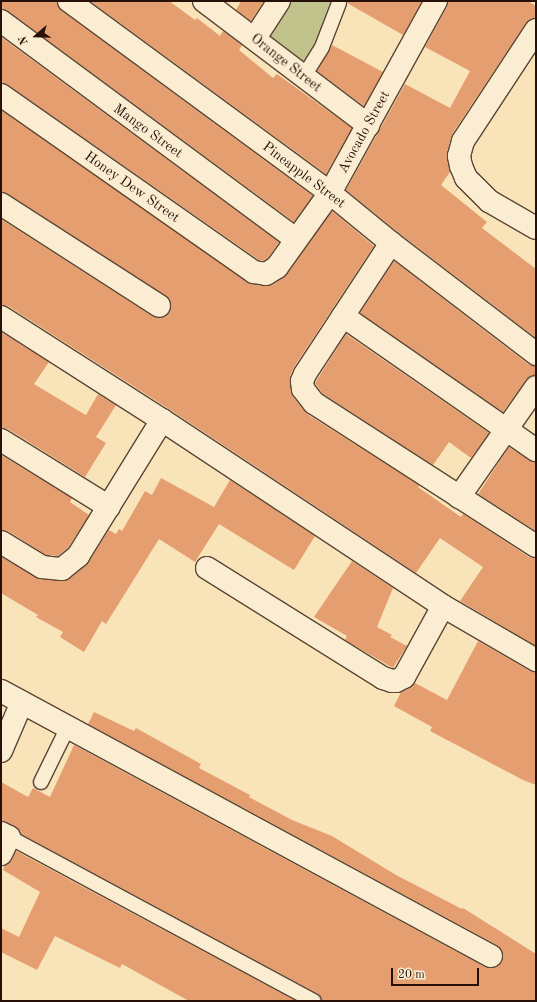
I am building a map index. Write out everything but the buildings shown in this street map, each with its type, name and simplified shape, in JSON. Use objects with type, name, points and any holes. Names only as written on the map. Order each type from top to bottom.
[{"type":"street","name":"Pineapple Street","points":[[69,1],[330,193],[391,243],[536,354]]},
{"type":"street","name":"Orange Street","points":[[204,1],[255,38],[368,125]]},
{"type":"street","points":[[255,38],[279,1]]},
{"type":"street","name":"Avocado Street","points":[[266,274],[277,267],[330,193],[436,1]]},
{"type":"street","name":"Mango Street","points":[[1,22],[296,240]]},
{"type":"street","points":[[536,30],[463,141],[459,156],[460,166],[466,178],[489,201],[536,228]]},
{"type":"street","name":"Honey Dew Street","points":[[1,95],[254,272],[266,274]]},
{"type":"street","points":[[1,204],[159,306]]},
{"type":"street","points":[[391,243],[305,374],[302,381],[303,389],[314,403],[536,546]]},
{"type":"street","points":[[343,316],[536,450]]},
{"type":"street","points":[[1,317],[162,420],[443,606],[536,660]]},
{"type":"street","points":[[459,497],[536,387]]},
{"type":"street","points":[[1,542],[42,566],[62,568],[78,556],[162,420]]},
{"type":"street","points":[[1,440],[109,507]]},
{"type":"street","points":[[207,568],[383,678],[392,681],[404,677],[443,606]]},
{"type":"street","points":[[1,691],[491,956]]},
{"type":"street","points":[[1,751],[22,702]]},
{"type":"lane","points":[[304,76],[322,47],[339,3]]},
{"type":"lane","points":[[41,782],[68,727]]},
{"type":"lane","points":[[4,841],[314,1001]]},
{"type":"green space","points":[[282,1],[329,1],[343,10],[298,81],[251,51]]}]
